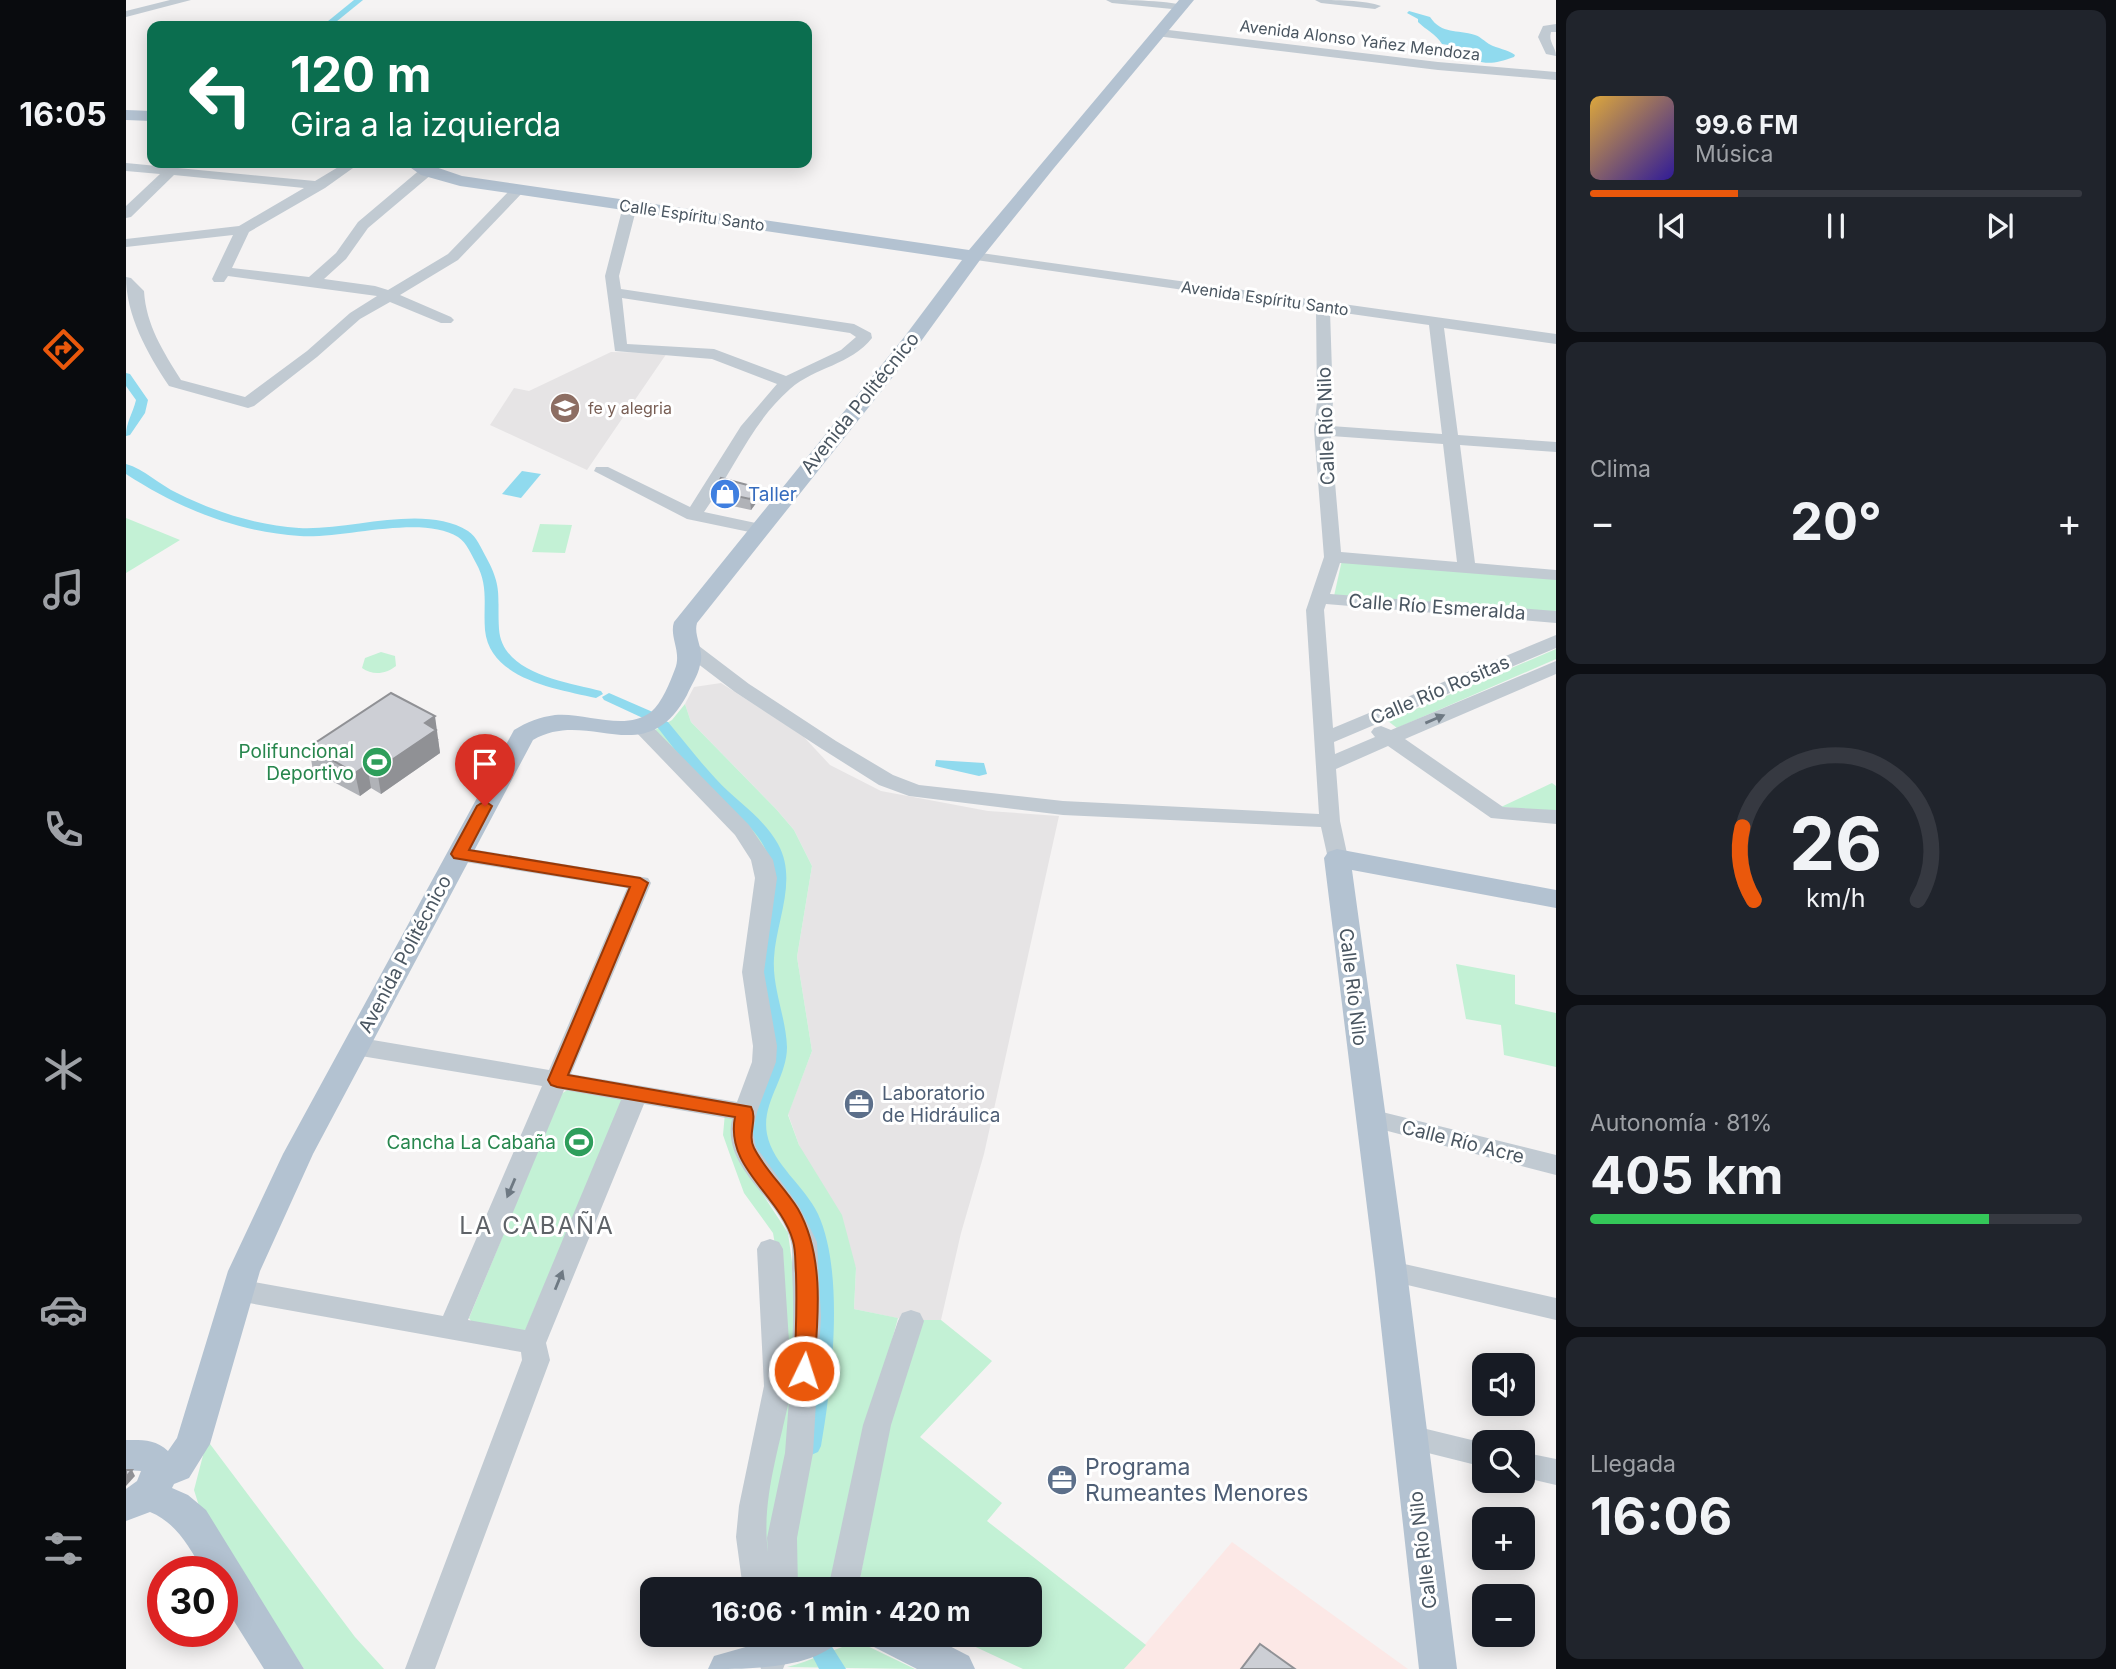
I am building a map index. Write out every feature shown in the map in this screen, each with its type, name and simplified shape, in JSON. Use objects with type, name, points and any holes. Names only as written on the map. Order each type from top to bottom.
[{"type":"main road","name":"Avenida Politécnico","points":[[139,1500],[177,1467],[193,1444],[244,1270],[298,1154],[523,735],[530,728],[550,722],[650,721],[687,670],[692,650],[684,628],[686,622],[912,340],[974,256],[1095,107],[1184,4]]},
{"type":"main road","points":[[126,115],[147,116]]},
{"type":"main road","name":"Calle Espíritu Santo","points":[[423,168],[460,181],[974,256]]},
{"type":"main road","points":[[1337,858],[1556,899]]},
{"type":"main road","name":"Calle Río Nilo","points":[[1337,858],[1391,1272],[1438,1669]]},
{"type":"main road","points":[[126,1455],[148,1455],[158,1465],[139,1500],[175,1506],[193,1522],[285,1669]]},
{"type":"main road","points":[[727,1669],[784,1647]]},
{"type":"main road","points":[[913,1647],[956,1669]]},
{"type":"street","points":[[130,12],[185,0]]},
{"type":"street","points":[[1112,0],[1184,4]]},
{"type":"street","points":[[1321,0],[1375,6]]},
{"type":"street","points":[[1553,51],[1544,35],[1548,29],[1555,28]]},
{"type":"street","name":"Avenida Alonso Yañez Mendoza","points":[[1160,33],[1449,67],[1556,76]]},
{"type":"street","points":[[126,167],[320,185]]},
{"type":"street","points":[[126,243],[243,230],[346,168]]},
{"type":"street","points":[[312,283],[341,256],[363,225],[419,168]]},
{"type":"street","points":[[126,214],[172,171]]},
{"type":"street","points":[[126,281],[137,291],[138,313],[152,345],[175,383],[248,403],[312,354],[355,316],[453,257],[518,190]]},
{"type":"street","points":[[630,206],[612,276],[620,348],[714,354],[788,382]]},
{"type":"street","points":[[243,230],[220,275],[312,283],[389,294],[446,320]]},
{"type":"street","name":"Avenida Espíritu Santo","points":[[974,256],[1555,345]]},
{"type":"street","points":[[613,292],[693,302],[854,329],[863,333],[864,338],[857,347],[843,357],[788,382],[753,416],[716,485],[693,515]]},
{"type":"street","name":"Calle Río Nilo","points":[[1316,309],[1325,402],[1322,430],[1333,557],[1315,610],[1331,821],[1337,858]]},
{"type":"street","points":[[1436,325],[1467,568]]},
{"type":"street","points":[[1322,430],[1556,447]]},
{"type":"street","points":[[602,471],[693,515],[759,529]]},
{"type":"street","points":[[1333,557],[1556,575]]},
{"type":"street","name":"Calle Río Esmeralda","points":[[1317,598],[1556,618]]},
{"type":"street","name":"Calle Río Rositas","points":[[1325,739],[1556,641]]},
{"type":"street","points":[[692,650],[742,688],[829,745],[886,780],[909,789],[1063,808],[1331,821]]},
{"type":"street","name":"Calle Río Rositas","points":[[1327,765],[1556,667]]},
{"type":"street","points":[[650,721],[742,830],[762,860],[766,878],[753,972],[765,1046],[764,1062],[745,1112],[741,1132],[744,1149],[790,1213],[804,1242],[808,1317],[799,1453],[782,1538],[782,1577]]},
{"type":"street","points":[[1365,721],[1498,813],[1556,817]]},
{"type":"street","points":[[451,1329],[640,883],[459,854]]},
{"type":"street","points":[[355,1046],[745,1112]]},
{"type":"street","points":[[420,1669],[536,1360],[533,1343],[636,1094]]},
{"type":"street","name":"Calle Río Acre","points":[[1370,1118],[1556,1165]]},
{"type":"street","points":[[756,1577],[751,1537],[754,1506],[778,1386],[777,1326],[770,1249]]},
{"type":"street","points":[[1391,1272],[1556,1309]]},
{"type":"street","points":[[238,1290],[533,1343]]},
{"type":"street","points":[[845,1577],[877,1425],[911,1321]]},
{"type":"street","points":[[1410,1437],[1472,1452]]},
{"type":"street","points":[[1535,1467],[1556,1472]]},
{"type":"shaded area","name":"fe y alegria","points":[[611,352],[667,353],[587,470],[490,425],[514,388],[529,391]]},
{"type":"shaded area","points":[[721,683],[803,736],[830,765],[881,791],[988,811],[1059,816],[984,1154],[961,1233],[941,1320],[911,1321],[854,1309],[856,1268],[799,1145],[788,1114],[812,1051],[797,957],[812,866],[794,830],[691,722],[685,704],[694,687]]},
{"type":"shaded area","points":[[1232,1542],[1408,1669],[1124,1669]]},
{"type":"green space","points":[[126,518],[180,540],[126,573]]},
{"type":"green space","points":[[540,524],[572,525],[565,553],[532,552]]},
{"type":"green space","points":[[1342,560],[1556,579],[1556,614],[1334,596]]},
{"type":"green space","points":[[1556,649],[1556,659],[1397,728],[1388,721]]},
{"type":"green space","points":[[381,652],[395,656],[396,666],[379,673],[362,668],[365,658]]},
{"type":"green space","points":[[685,704],[691,722],[794,830],[812,866],[797,957],[812,1051],[788,1115],[799,1145],[842,1215],[856,1268],[854,1309],[898,1318],[858,1468],[833,1577],[791,1577],[810,1242],[750,1147],[759,971],[771,877],[655,730],[672,720]]},
{"type":"green space","points":[[1552,783],[1556,786],[1556,811],[1501,807]]},
{"type":"green space","points":[[1456,964],[1515,975],[1515,1004],[1556,1013],[1556,1067],[1504,1055],[1501,1025],[1466,1019]]},
{"type":"green space","points":[[569,1089],[624,1098],[525,1331],[473,1324],[469,1318],[561,1094]]},
{"type":"green space","points":[[725,1113],[738,1115],[758,1187],[788,1233],[792,1262],[795,1316],[788,1438],[773,1571],[759,1538],[779,1268],[773,1233],[744,1193],[723,1135]]},
{"type":"green space","points":[[922,1320],[941,1320],[992,1361],[920,1437],[1002,1503],[987,1521],[1146,1645],[1124,1669],[1023,1669],[976,1647],[1042,1647],[1042,1577],[860,1577],[889,1423]]},
{"type":"green space","points":[[207,1440],[355,1637],[384,1669],[304,1669],[238,1567],[238,1556],[231,1556],[199,1506],[194,1490]]},
{"type":"green space","points":[[869,1647],[915,1669],[787,1667],[841,1648]]},
{"type":"water","points":[[1409,11],[1430,17],[1445,29],[1477,36],[1515,55],[1493,63],[1475,60],[1461,52],[1461,47],[1442,44],[1418,19],[1407,13]]},
{"type":"water","points":[[522,471],[541,474],[521,498],[502,494]]},
{"type":"water","points":[[936,760],[984,763],[987,774],[979,776],[935,766]]},
{"type":"building","points":[[721,478],[759,488],[750,499],[713,491]]},
{"type":"building","points":[[391,693],[435,716],[425,723],[436,730],[377,770],[367,765],[355,773],[309,747]]},
{"type":"building","points":[[1260,1644],[1295,1669],[1241,1669]]},
{"type":"waterway","points":[[332,21],[359,0]]},
{"type":"waterway","points":[[126,377],[142,400],[139,413],[126,432]]},
{"type":"waterway","points":[[126,468],[171,495],[248,524],[301,532],[429,524],[459,532],[471,542],[490,577],[494,600],[494,640],[504,656],[535,677],[596,694]]},
{"type":"waterway","points":[[609,697],[650,716]]},
{"type":"waterway","points":[[663,725],[710,782],[757,825],[776,857],[777,895],[765,961],[778,1051],[775,1070],[758,1112],[757,1131],[771,1164],[803,1206],[816,1236],[820,1263],[822,1328],[818,1395],[811,1446]]},
{"type":"waterway","points":[[819,1647],[825,1659],[835,1669]]},
{"type":"place","name":"fe y alegria","points":[[565,408]]},
{"type":"place","name":"Taller","points":[[725,494]]},
{"type":"place","name":"Polifuncional Deportivo","points":[[377,762]]},
{"type":"place","name":"Laboratorio de Hidráulica","points":[[859,1104]]},
{"type":"place","name":"Cancha La Cabaña","points":[[579,1142]]},
{"type":"place","name":"Programa Rumeantes Menores","points":[[1062,1480]]},
{"type":"district","name":"LA CABAÑA","points":[[537,1225]]},
{"type":"route","points":[[485,806],[459,854],[640,883],[557,1080],[745,1112],[741,1132],[744,1149],[790,1213],[804,1242],[808,1317],[804,1371]]}]
